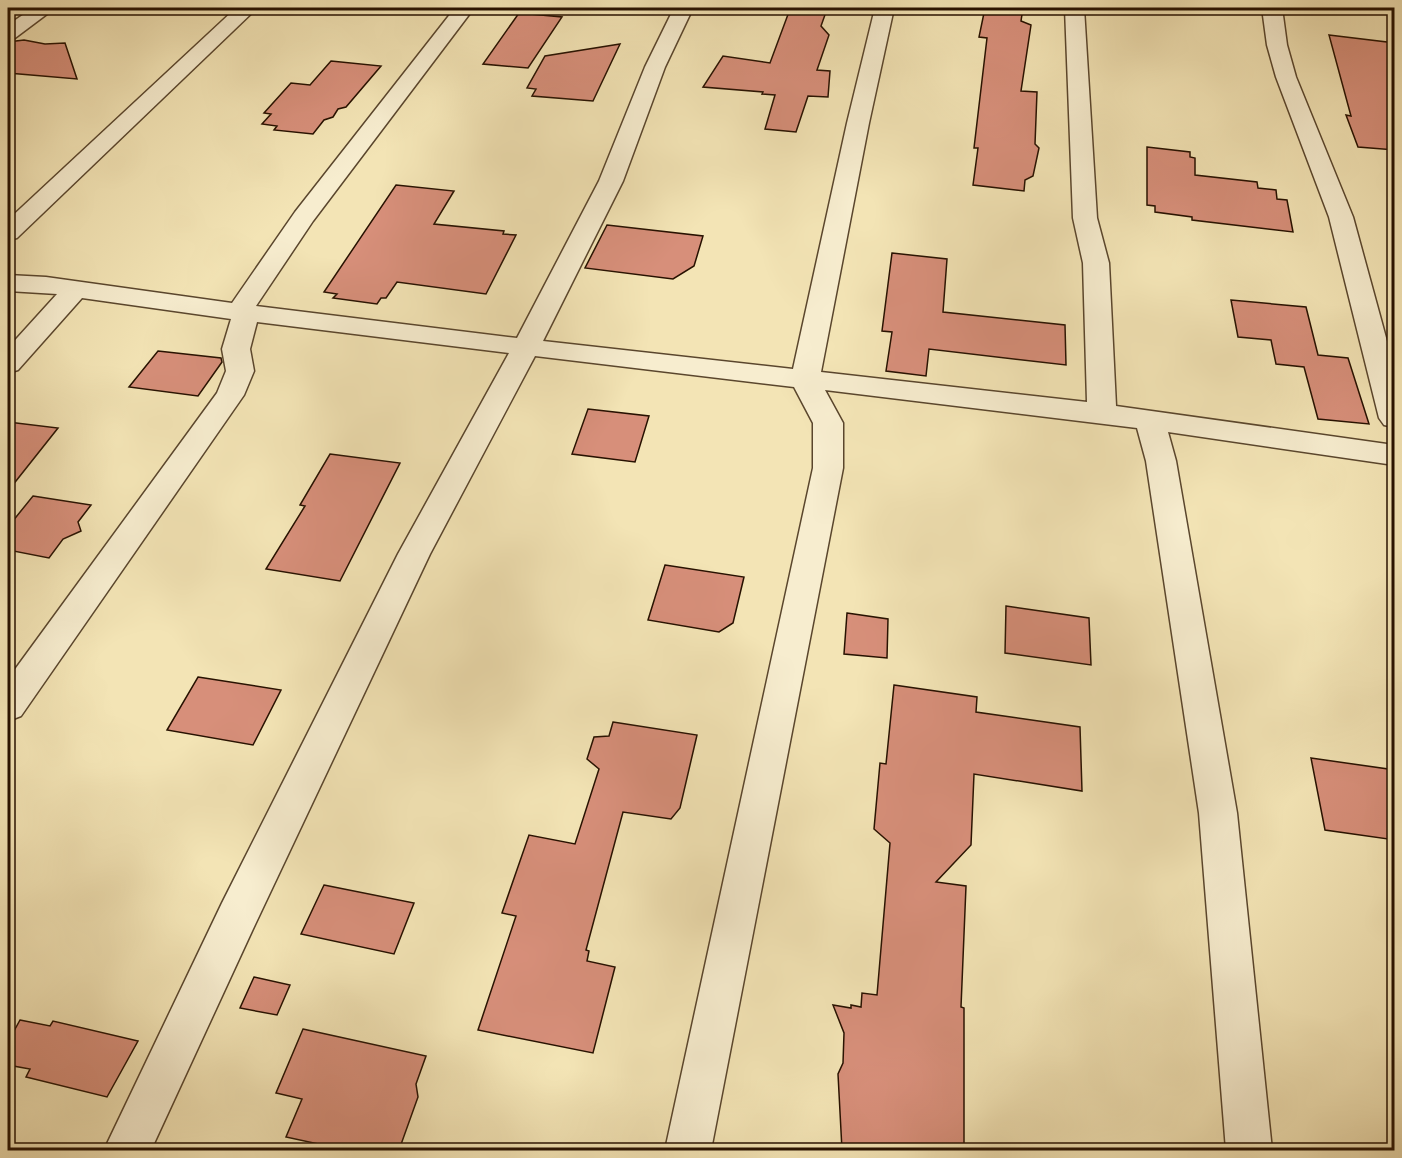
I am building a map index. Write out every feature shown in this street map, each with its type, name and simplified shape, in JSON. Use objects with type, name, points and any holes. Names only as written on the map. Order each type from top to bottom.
[{"type":"street","points":[[8,34],[45,8]]},
{"type":"street","points":[[8,232],[247,8]]},
{"type":"street","points":[[8,706],[230,395],[240,371],[236,349],[242,312],[304,217],[464,8]]},
{"type":"street","points":[[127,1150],[237,917],[414,554],[526,347],[611,181],[655,67],[684,8]]},
{"type":"street","points":[[688,1150],[828,468],[828,423],[805,380],[856,134],[885,8]]},
{"type":"street","points":[[1075,8],[1085,218],[1096,263],[1102,413]]},
{"type":"street","points":[[1272,8],[1277,45],[1286,77],[1341,217],[1395,418]]},
{"type":"street","points":[[8,283],[76,289],[526,347],[1102,413],[1395,454]]},
{"type":"street","points":[[8,364],[76,289]]},
{"type":"street","points":[[1150,420],[1161,461],[1218,813],[1249,1150]]},
{"type":"building","points":[[985,8],[1023,8],[1021,21],[1031,25],[1021,91],[1037,92],[1035,144],[1039,148],[1033,176],[1025,180],[1024,191],[973,185],[978,148],[974,148],[987,38],[979,37]]},
{"type":"building","points":[[790,9],[826,12],[821,26],[829,35],[817,70],[830,71],[828,97],[808,96],[796,132],[765,129],[775,95],[703,87],[723,56],[770,63]]},
{"type":"building","points":[[519,13],[562,17],[528,68],[483,64]]},
{"type":"building","points":[[1329,35],[1395,43],[1395,150],[1358,147],[1346,115],[1351,116]]},
{"type":"building","points":[[24,40],[45,44],[65,43],[77,79],[8,73],[8,42]]},
{"type":"building","points":[[620,44],[593,101],[532,96],[536,89],[527,88],[545,56]]},
{"type":"building","points":[[331,61],[381,66],[346,107],[338,109],[333,117],[324,120],[313,134],[274,130],[277,126],[262,124],[271,114],[264,113],[291,83],[310,85]]},
{"type":"building","points":[[1147,147],[1190,152],[1190,157],[1195,158],[1195,175],[1257,182],[1258,188],[1276,190],[1277,199],[1287,200],[1293,232],[1192,220],[1192,217],[1155,212],[1155,206],[1147,205]]},
{"type":"building","points":[[396,185],[454,191],[434,224],[504,231],[503,234],[516,235],[486,294],[397,282],[386,298],[381,298],[377,304],[333,298],[337,294],[324,292]]},
{"type":"building","points":[[607,225],[703,236],[694,266],[673,279],[585,268]]},
{"type":"building","points":[[892,253],[947,259],[943,312],[1065,325],[1066,365],[929,349],[926,376],[886,371],[892,332],[882,331]]},
{"type":"building","points":[[1231,300],[1306,307],[1318,355],[1348,358],[1369,424],[1318,419],[1304,367],[1276,364],[1271,340],[1238,337]]},
{"type":"building","points":[[158,351],[221,358],[222,362],[198,396],[129,387]]},
{"type":"building","points":[[588,409],[649,416],[635,462],[572,454]]},
{"type":"building","points":[[8,422],[58,428],[8,491]]},
{"type":"building","points":[[330,454],[400,463],[340,581],[266,569],[305,506],[300,505]]},
{"type":"building","points":[[33,496],[91,505],[78,522],[81,531],[63,539],[49,558],[8,550],[8,527]]},
{"type":"building","points":[[665,565],[744,577],[733,623],[719,632],[648,620]]},
{"type":"building","points":[[1006,606],[1089,618],[1091,665],[1005,653]]},
{"type":"building","points":[[847,613],[888,619],[887,658],[844,654]]},
{"type":"building","points":[[198,677],[281,690],[253,745],[167,730]]},
{"type":"building","points":[[894,685],[977,697],[976,712],[1080,727],[1082,791],[974,774],[971,845],[936,882],[966,886],[961,1007],[964,1008],[964,1150],[842,1150],[838,1074],[843,1063],[844,1033],[833,1005],[861,1007],[862,993],[877,995],[890,843],[874,829],[880,763],[886,764]]},
{"type":"building","points":[[613,722],[697,735],[680,808],[671,819],[623,812],[586,950],[589,951],[587,961],[615,967],[593,1053],[478,1030],[516,916],[502,913],[529,835],[575,844],[599,769],[587,759],[594,737],[609,736]]},
{"type":"building","points":[[1311,758],[1395,770],[1395,840],[1325,830]]},
{"type":"building","points":[[324,885],[414,903],[394,954],[301,934]]},
{"type":"building","points":[[254,977],[290,985],[277,1015],[240,1008]]},
{"type":"building","points":[[20,1020],[50,1026],[53,1021],[138,1041],[107,1097],[26,1077],[30,1069],[8,1065],[8,1042]]},
{"type":"building","points":[[303,1029],[426,1056],[416,1084],[418,1097],[399,1150],[346,1150],[286,1137],[302,1099],[276,1093]]}]
